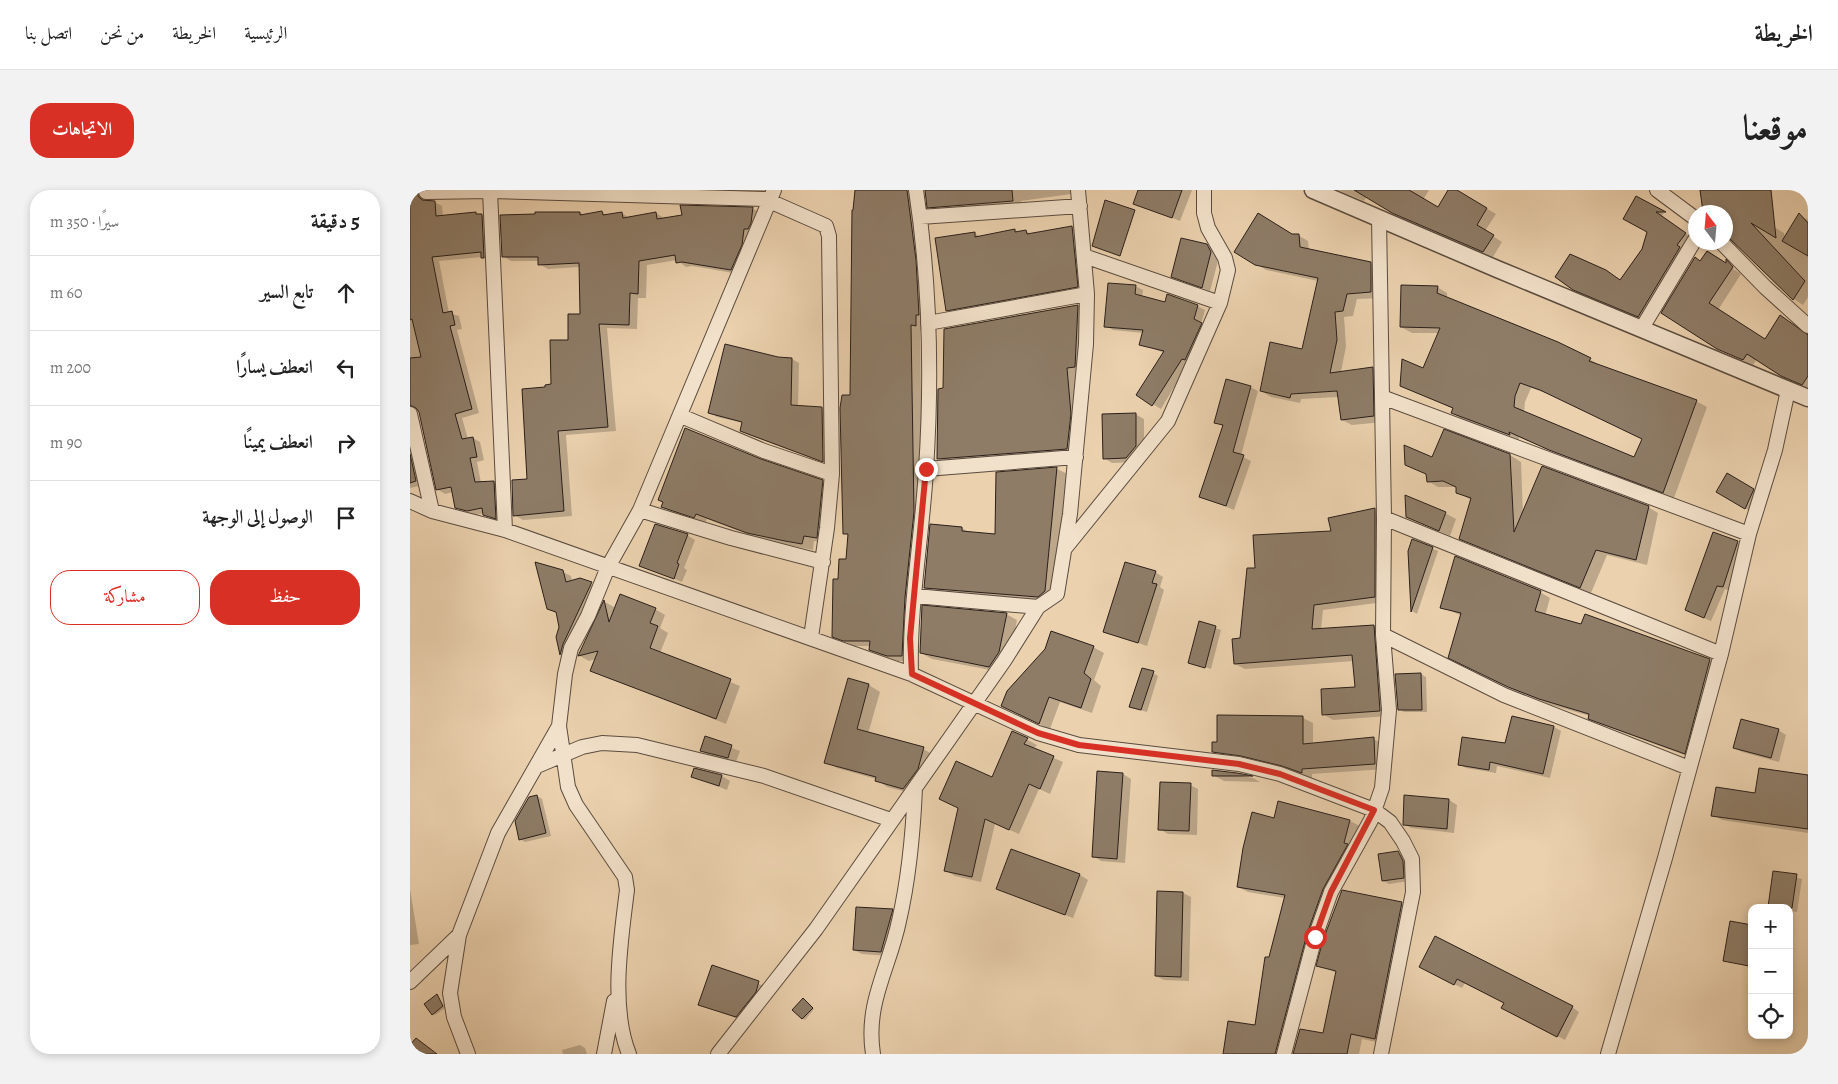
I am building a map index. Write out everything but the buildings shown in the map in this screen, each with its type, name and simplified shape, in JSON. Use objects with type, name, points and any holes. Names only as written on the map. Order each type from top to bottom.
[{"type":"street","points":[[912,674],[910,638],[926,469],[928,323],[920,217],[916,190]]},
{"type":"street","points":[[718,1054],[816,929],[891,820],[915,789],[1038,607],[1054,598],[1057,594],[1066,548],[1086,344],[1088,294],[1078,190]]},
{"type":"street","points":[[1066,548],[1168,421],[1220,303],[1228,270],[1225,258],[1208,228],[1204,213],[1204,190]]},
{"type":"street","points":[[1313,190],[1808,398]]},
{"type":"street","points":[[426,192],[490,191],[768,195],[820,222],[828,231],[832,474],[823,562],[811,637]]},
{"type":"street","points":[[490,191],[505,530]]},
{"type":"street","points":[[1663,192],[1688,212]]},
{"type":"street","points":[[604,1054],[619,976],[627,890],[625,877],[576,805],[568,787],[559,726],[565,674],[571,648],[588,616],[608,567],[640,510],[681,416],[768,195]]},
{"type":"street","points":[[920,217],[1080,206]]},
{"type":"street","points":[[1284,1054],[1315,937],[1331,892],[1374,810],[1382,788],[1389,710],[1383,635],[1384,518],[1378,218]]},
{"type":"street","points":[[1642,328],[1689,250]]},
{"type":"street","points":[[1729,250],[1764,287],[1808,326]]},
{"type":"street","points":[[1084,256],[1220,303]]},
{"type":"street","points":[[928,323],[1088,294]]},
{"type":"street","points":[[1608,1054],[1720,654],[1749,534],[1774,450],[1788,390]]},
{"type":"street","points":[[1382,397],[1749,534]]},
{"type":"street","points":[[410,414],[432,511]]},
{"type":"street","points":[[681,416],[764,451],[832,474]]},
{"type":"street","points":[[926,469],[1076,457]]},
{"type":"street","points":[[410,501],[432,511],[505,530],[912,674],[1038,733],[1079,745],[1239,764],[1280,774],[1374,810],[1390,822],[1403,841],[1412,859],[1414,872],[1412,892],[1381,1054]]},
{"type":"street","points":[[640,510],[731,538],[823,562]]},
{"type":"street","points":[[1384,518],[1720,654]]},
{"type":"street","points":[[915,596],[1038,607]]},
{"type":"street","points":[[1383,635],[1516,701],[1689,768]]},
{"type":"street","points":[[468,1054],[454,1017],[450,993],[458,934],[498,833],[559,726]]},
{"type":"street","points":[[537,766],[562,754],[602,743],[637,744],[764,776],[891,820]]},
{"type":"street","points":[[873,1054],[870,1039],[872,1008],[899,923],[906,888],[915,789]]},
{"type":"street","points":[[410,982],[458,934]]},
{"type":"street","points":[[619,976],[621,1024],[629,1054]]},
{"type":"route","points":[[926,469],[910,638],[912,674],[1038,733],[1079,745],[1239,764],[1280,774],[1374,810],[1371,820],[1331,892],[1315,937]]}]
